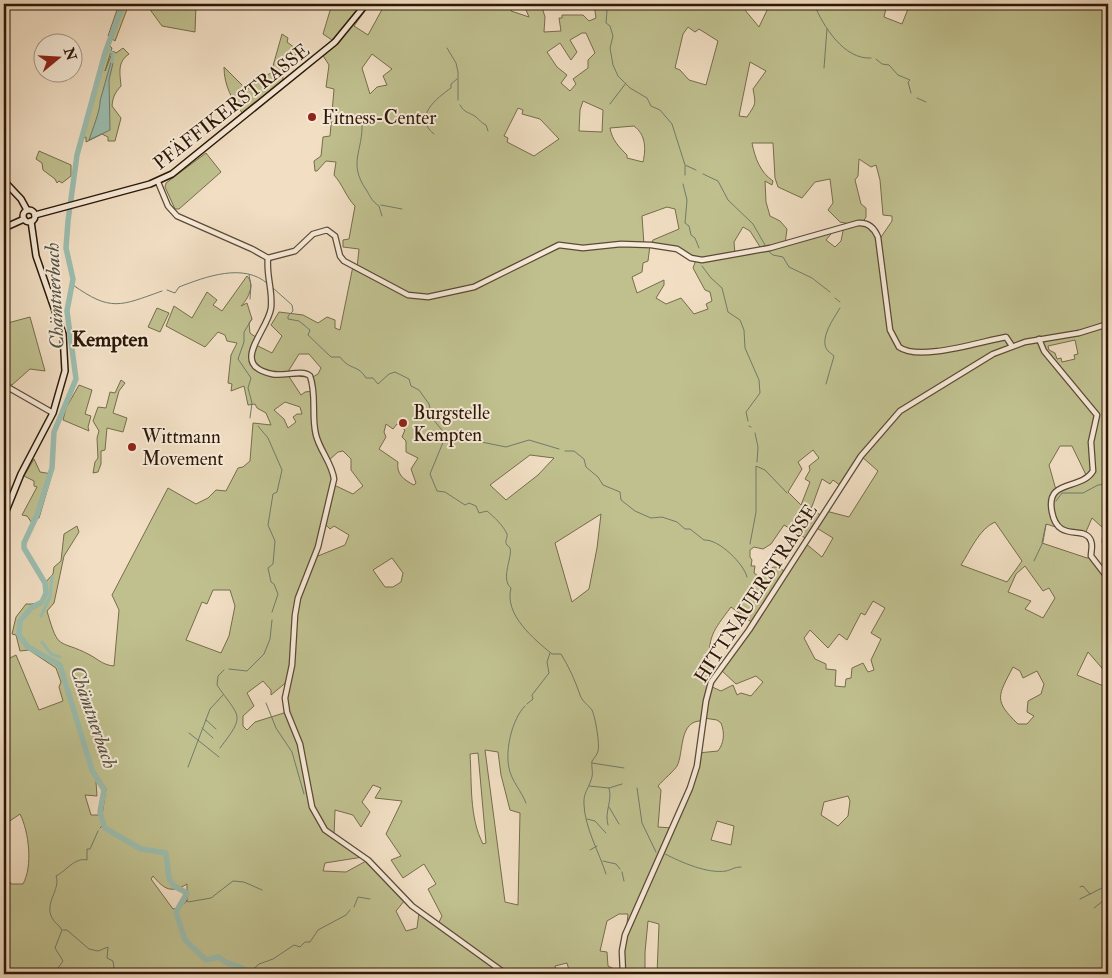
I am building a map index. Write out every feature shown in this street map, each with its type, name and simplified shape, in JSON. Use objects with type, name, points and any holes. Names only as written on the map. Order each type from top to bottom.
[{"type":"main road","name":"PFÄFFIKERSTRASSE","points":[[35,215],[158,182],[178,170],[322,54],[343,34],[366,4]]},
{"type":"main road","points":[[4,181],[21,199],[27,210],[32,211],[35,215],[31,222],[36,256],[60,322],[66,350],[64,378],[53,412],[21,474],[4,516]]},
{"type":"main road","points":[[4,228],[24,218],[27,210]]},
{"type":"main road","points":[[24,218],[31,222]]},
{"type":"street","points":[[158,182],[168,206],[177,216],[268,258],[295,251],[313,234],[327,230],[335,236],[341,258],[408,295],[428,297],[481,284],[559,245],[583,248],[621,244],[651,245],[677,249],[691,258],[702,260],[770,248],[862,222],[874,228],[878,237],[890,330],[899,347],[916,352],[976,345],[1006,337],[1012,346]]},
{"type":"street","points":[[268,258],[270,311],[267,322],[254,344],[252,358],[257,368],[269,374],[285,376],[304,373],[310,376],[314,391],[315,433],[332,468],[334,479],[316,556],[298,598],[292,665],[285,704],[297,734],[310,798],[318,821],[334,837],[363,857],[412,906],[506,974]]},
{"type":"street","name":"HITTNAUERSTRASSE","points":[[623,974],[622,951],[625,935],[675,825],[694,776],[706,700],[712,682],[750,630],[860,456],[893,417],[921,397],[988,357],[1012,346],[1039,339],[1079,333],[1108,324]]},
{"type":"street","points":[[1039,339],[1044,350],[1097,415],[1091,442],[1094,462],[1093,472],[1084,479],[1056,490],[1051,505],[1059,528],[1066,532],[1085,534],[1090,538],[1092,542],[1091,556],[1108,578]]},
{"type":"street","points":[[4,385],[53,412]]},
{"type":"green space","points":[[119,4],[129,4],[115,41],[108,36]]},
{"type":"green space","points":[[146,4],[196,4],[195,32],[162,26]]},
{"type":"green space","points":[[332,4],[370,4],[354,26],[368,35],[385,4],[513,4],[511,11],[529,17],[526,10],[532,4],[541,4],[545,17],[544,32],[561,31],[559,18],[562,18],[562,15],[583,15],[589,21],[596,18],[594,4],[729,4],[736,10],[740,4],[759,27],[770,4],[887,4],[884,17],[902,24],[910,4],[1108,4],[1108,545],[1102,543],[1103,528],[1092,518],[1085,534],[1046,524],[1042,543],[1087,558],[1091,556],[1106,575],[1108,574],[1108,675],[1088,652],[1077,675],[1101,685],[1106,684],[1108,678],[1108,974],[657,974],[659,924],[648,921],[645,974],[570,974],[567,963],[555,966],[557,974],[4,974],[4,871],[11,884],[23,884],[28,868],[29,849],[26,830],[20,814],[4,825],[4,707],[7,703],[4,698],[4,661],[16,655],[39,710],[63,701],[59,687],[61,682],[56,668],[29,650],[20,651],[16,635],[12,634],[16,617],[26,604],[42,600],[45,593],[45,583],[53,574],[54,567],[61,561],[64,534],[77,526],[79,532],[64,556],[54,603],[47,611],[57,639],[65,645],[114,666],[119,610],[112,595],[168,488],[196,504],[208,498],[216,490],[226,491],[238,468],[243,467],[250,461],[253,423],[271,425],[266,413],[257,408],[255,404],[248,405],[244,386],[231,391],[232,384],[228,383],[231,355],[237,343],[227,341],[225,335],[218,332],[205,347],[166,326],[174,306],[192,318],[207,292],[217,300],[213,305],[222,311],[247,276],[251,287],[241,306],[247,303],[252,319],[249,323],[250,333],[257,338],[254,344],[272,353],[282,336],[271,325],[279,312],[303,315],[318,323],[327,317],[335,320],[335,328],[340,330],[353,266],[357,268],[359,249],[343,247],[343,240],[349,239],[355,206],[334,175],[336,162],[326,161],[315,171],[314,161],[321,156],[323,137],[330,136],[334,89],[326,87],[329,65],[322,54],[335,42],[323,34]],"holes":[[[688,27],[695,32],[699,29],[718,41],[706,85],[689,80],[680,70],[675,68],[683,34]],[[582,33],[586,33],[595,53],[588,60],[588,68],[573,79],[576,84],[570,91],[561,83],[567,75],[557,67],[547,52],[560,43],[571,60],[577,52],[570,40]],[[372,54],[392,69],[383,76],[387,85],[377,87],[370,94],[362,68]],[[750,62],[766,71],[753,89],[755,101],[747,117],[739,116]],[[583,101],[603,110],[602,132],[579,131],[580,110]],[[518,108],[523,110],[522,114],[540,119],[559,139],[534,156],[507,142],[508,138],[504,136]],[[634,126],[643,138],[645,152],[643,162],[627,158],[627,155],[614,140],[610,128]],[[752,143],[773,143],[775,178],[778,187],[802,198],[815,182],[830,179],[833,203],[828,210],[840,222],[850,224],[844,226],[841,241],[835,247],[826,240],[835,229],[785,244],[787,229],[780,221],[770,216],[766,202],[765,181],[772,185],[773,181],[761,169]],[[859,159],[871,167],[876,165],[880,180],[883,215],[892,216],[892,221],[879,240],[871,225],[863,222],[866,217],[866,208],[861,204],[855,180],[858,176]],[[667,207],[675,209],[679,229],[653,240],[651,245],[682,251],[696,260],[693,268],[705,290],[710,292],[712,301],[706,304],[708,309],[694,314],[681,298],[666,304],[656,298],[664,285],[664,280],[637,293],[632,277],[642,272],[643,263],[648,261],[650,245],[644,245],[642,216]],[[743,227],[750,231],[762,250],[735,254],[734,242]],[[1075,340],[1078,354],[1074,355],[1075,359],[1062,362],[1061,358],[1057,359],[1055,353],[1049,350],[1048,346]],[[299,354],[309,354],[321,368],[318,374],[311,378],[313,391],[305,392],[301,395],[288,375],[286,375]],[[285,402],[300,407],[302,414],[297,414],[293,417],[296,422],[288,428],[284,419],[274,410]],[[386,424],[393,429],[397,424],[405,430],[402,437],[406,441],[406,452],[418,458],[411,469],[416,483],[414,485],[402,476],[398,470],[398,462],[379,449],[386,437],[384,432]],[[1060,446],[1072,446],[1087,477],[1056,490],[1049,465]],[[813,450],[819,458],[809,466],[810,470],[805,479],[810,482],[801,505],[788,492],[802,469],[798,462]],[[343,451],[351,459],[351,470],[363,486],[353,494],[334,485],[328,461],[338,452]],[[530,455],[554,458],[538,475],[506,500],[490,485]],[[861,456],[878,471],[849,517],[826,511],[822,516],[811,509],[822,479],[830,484],[833,480],[841,486]],[[601,514],[589,589],[572,602],[555,543]],[[995,522],[1022,561],[1007,582],[961,565],[975,541],[989,525]],[[324,523],[330,529],[334,526],[349,535],[345,545],[316,556]],[[784,525],[807,539],[815,527],[833,538],[822,557],[805,543],[786,573],[779,567],[773,567],[761,578],[754,573],[755,566],[751,566],[750,550],[754,547],[763,549],[771,544]],[[392,558],[403,573],[401,582],[393,587],[385,587],[373,570]],[[1025,566],[1043,591],[1049,588],[1055,598],[1043,618],[1025,609],[1031,601],[1008,592],[1016,574]],[[213,590],[230,590],[235,606],[229,636],[221,653],[186,640],[202,602],[207,604]],[[873,601],[885,608],[871,633],[881,639],[871,660],[874,670],[868,672],[863,663],[852,668],[851,678],[846,679],[845,687],[835,686],[836,670],[826,669],[826,664],[815,659],[804,638],[810,630],[828,648],[839,634],[847,640],[861,613],[865,615]],[[731,607],[754,624],[720,669],[736,684],[756,676],[763,682],[751,696],[741,693],[737,695],[733,685],[721,691],[710,686],[717,673],[710,668],[709,649],[713,635]],[[1013,667],[1020,671],[1023,678],[1037,671],[1044,684],[1041,694],[1028,701],[1027,712],[1034,716],[1027,724],[1018,724],[1005,709],[1000,697]],[[289,680],[285,704],[287,712],[255,722],[247,730],[243,726],[243,716],[254,706],[247,693],[263,681],[271,690],[271,695]],[[704,718],[717,720],[721,723],[723,741],[718,751],[698,753],[690,788],[673,828],[658,827],[661,790],[658,786],[677,766],[689,726],[695,722],[703,721]],[[485,750],[498,752],[501,775],[510,810],[520,813],[518,905],[505,902]],[[478,753],[486,843],[483,844],[475,823],[470,754]],[[99,778],[106,789],[102,815],[91,815],[85,795],[97,796],[96,782]],[[373,785],[381,788],[375,798],[402,801],[386,834],[401,856],[391,860],[403,878],[424,864],[436,884],[428,889],[442,916],[438,924],[419,912],[417,928],[406,931],[396,911],[405,900],[368,860],[346,872],[323,871],[325,863],[363,857],[334,837],[335,810],[353,815],[361,827],[370,812],[362,802]],[[848,796],[850,801],[848,816],[838,826],[821,815],[824,802]],[[717,821],[734,826],[731,845],[711,840]],[[153,876],[168,889],[176,889],[187,884],[187,901],[178,908],[173,909],[151,879]],[[619,914],[628,914],[622,973],[608,966],[607,952],[600,951],[607,921]]]},
{"type":"green space","points":[[282,34],[288,38],[287,42],[299,51],[283,75],[284,84],[244,115],[236,104],[225,80],[224,67],[247,90],[253,83],[271,73]]},
{"type":"green space","points":[[108,44],[112,48],[105,71],[113,51],[116,53],[123,48],[129,54],[121,64],[121,86],[112,103],[112,106],[121,118],[115,141],[108,141],[108,137],[102,134],[86,142],[86,137],[82,139],[84,130]]},
{"type":"green space","points":[[39,151],[71,165],[71,176],[62,183],[59,181],[57,183],[55,179],[43,170],[42,163],[36,159]]},
{"type":"green space","points":[[206,153],[221,172],[179,209],[175,209],[165,187],[166,183]]},
{"type":"green space","points":[[157,308],[169,313],[160,332],[148,327]]},
{"type":"green space","points":[[30,317],[45,371],[30,369],[12,385],[4,380],[4,324]]},
{"type":"green space","points":[[121,380],[125,383],[119,391],[113,413],[127,418],[123,432],[107,428],[105,450],[101,451],[101,464],[98,472],[93,473],[95,462],[98,458],[97,438],[99,431],[93,421],[98,407],[106,408],[110,392],[115,393]]},
{"type":"green space","points":[[79,385],[92,390],[85,414],[91,416],[88,427],[89,431],[63,420],[66,408]]},
{"type":"green space","points":[[34,459],[40,472],[52,474],[39,518],[35,518],[32,523],[27,516],[22,515],[37,487],[34,486],[34,481],[24,476]]},
{"type":"shaded area","points":[[111,62],[113,63],[109,80],[110,130],[89,140],[98,114]]},
{"type":"waterway","name":"Chämtnerbach","points":[[123,4],[105,53],[77,155],[66,248],[73,279],[67,311],[76,379],[54,432],[52,468],[37,515],[24,543],[24,548],[45,583],[46,593],[42,602],[31,608],[20,621],[19,635],[28,647],[60,665],[92,770],[104,790],[100,812],[105,828],[141,849],[166,853],[169,879],[174,886],[187,893],[176,912],[185,940],[206,960],[219,957],[251,974]]},
{"type":"waterway","points":[[602,4],[607,11],[606,23],[610,26],[613,36],[610,48],[613,65],[618,76],[630,88],[647,98],[651,106],[660,110],[672,124],[685,165],[696,170]]},
{"type":"waterway","points":[[814,4],[823,22],[843,48],[852,54],[871,58]]},
{"type":"waterway","points":[[824,68],[827,29]]},
{"type":"waterway","points":[[447,48],[456,63],[458,72],[458,100]]},
{"type":"waterway","name":"Chämtnerbach","points":[[106,49],[111,52]]},
{"type":"waterway","points":[[112,62],[113,53]]},
{"type":"waterway","points":[[876,59],[882,64],[889,65],[898,75],[910,80],[908,82],[911,93]]},
{"type":"waterway","points":[[434,134],[428,128],[425,121],[426,115],[434,102],[451,88],[451,84],[457,79]]},
{"type":"waterway","points":[[610,104],[626,83]]},
{"type":"waterway","points":[[917,98],[926,102]]},
{"type":"waterway","points":[[460,105],[464,110],[474,115],[486,125],[488,131]]},
{"type":"waterway","points":[[361,115],[362,127],[357,162],[358,171],[371,198],[379,206],[382,216]]},
{"type":"waterway","points":[[685,166],[685,175]]},
{"type":"waterway","points":[[703,174],[718,181],[728,200],[753,224],[765,245]]},
{"type":"waterway","points":[[683,184],[687,200],[685,223],[689,226],[691,235],[695,238],[699,248]]},
{"type":"waterway","points":[[381,205],[402,209]]},
{"type":"waterway","points":[[768,251],[773,255],[783,257],[789,267],[812,278],[830,292]]},
{"type":"waterway","points":[[702,266],[722,288],[728,312],[740,320],[744,330],[745,348],[759,380],[760,393],[746,412],[748,421]]},
{"type":"waterway","points":[[167,290],[175,293],[179,287],[200,279],[236,273],[258,277],[268,284]]},
{"type":"waterway","points":[[249,275],[251,285],[250,299]]},
{"type":"waterway","points":[[73,285],[97,299],[116,304],[136,300],[162,291]]},
{"type":"waterway","points":[[273,288],[292,305],[293,311],[288,316],[288,319],[299,321],[310,330],[308,335],[331,357],[340,357],[347,364],[360,371],[366,378],[373,378],[378,384],[389,374],[395,372],[409,379],[411,386],[419,390],[429,404],[432,418],[446,435],[430,474],[437,491],[445,492],[465,505],[469,503],[476,506],[479,513],[487,511],[498,521],[507,534],[506,544],[510,548],[507,579],[511,588],[510,598],[516,617],[529,634],[552,654],[561,654],[572,674],[581,697],[593,713],[597,730],[598,751],[592,761],[592,777],[585,794],[584,805],[590,831],[606,874]]},
{"type":"waterway","points":[[835,298],[840,302]]},
{"type":"waterway","points":[[826,384],[834,356],[825,346],[826,335],[840,308]]},
{"type":"waterway","points":[[250,418],[252,403],[248,388],[251,378],[238,359],[244,342],[244,332],[252,319]]},
{"type":"waterway","points":[[258,426],[268,438],[282,470],[277,492],[273,494],[268,525],[275,541],[273,564],[268,568],[271,582],[274,584],[278,594],[272,612]]},
{"type":"waterway","points":[[755,433],[758,447],[757,462]]},
{"type":"waterway","points":[[447,435],[506,447],[529,440],[559,449]]},
{"type":"waterway","points":[[565,451],[574,451],[584,459],[586,467],[598,477],[603,485],[620,492],[621,500],[635,511],[651,518],[662,517],[677,522],[704,540],[723,548],[736,559],[747,577]]},
{"type":"waterway","points":[[750,544],[756,512],[756,466],[765,470],[787,493]]},
{"type":"waterway","points":[[1056,501],[1062,493],[1083,493],[1098,485],[1108,484]]},
{"type":"waterway","points":[[1034,561],[1043,542],[1046,525]]},
{"type":"waterway","points":[[41,616],[50,597],[52,577]]},
{"type":"waterway","points":[[229,669],[247,671],[264,654],[270,639],[272,620]]},
{"type":"waterway","points":[[42,642],[51,654],[60,657]]},
{"type":"waterway","points":[[527,704],[533,699],[532,695],[549,673],[547,662],[550,653]]},
{"type":"waterway","points":[[220,748],[229,737],[237,721],[235,710],[217,685],[218,676],[224,670]]},
{"type":"waterway","points":[[188,767],[210,709],[223,695]]},
{"type":"waterway","points":[[266,703],[276,728],[292,752],[304,794]]},
{"type":"waterway","points":[[525,706],[513,727],[508,761],[512,777],[526,803]]},
{"type":"waterway","points":[[206,720],[216,729]]},
{"type":"waterway","points":[[202,728],[213,738]]},
{"type":"waterway","points":[[189,733],[219,757]]},
{"type":"waterway","points":[[592,763],[624,768]]},
{"type":"waterway","points":[[589,786],[609,788],[622,784]]},
{"type":"waterway","points":[[608,825],[609,788]]},
{"type":"waterway","points":[[637,788],[642,823],[656,852]]},
{"type":"waterway","points":[[609,807],[619,824]]},
{"type":"waterway","points":[[587,819],[595,821],[606,833]]},
{"type":"waterway","name":"Chämtnerbach","points":[[100,828],[103,825]]},
{"type":"waterway","points":[[54,974],[63,961],[55,948],[62,930],[50,912],[57,881],[56,876],[75,862],[87,860],[87,849],[90,849],[98,831]]},
{"type":"waterway","points":[[590,850],[597,846]]},
{"type":"waterway","points":[[665,854],[686,864],[711,871],[726,871],[741,867]]},
{"type":"waterway","points":[[603,861],[616,864],[620,869]]},
{"type":"waterway","points":[[622,872],[624,881]]},
{"type":"waterway","points":[[185,899],[188,902],[211,898],[233,881],[244,882],[262,890]]},
{"type":"waterway","points":[[1080,899],[1108,885]]},
{"type":"waterway","points":[[1080,887],[1083,886],[1090,894]]},
{"type":"waterway","points":[[354,907],[358,897],[370,899]]},
{"type":"waterway","points":[[1094,908],[1108,897]]},
{"type":"waterway","points":[[250,972],[259,964],[273,959],[294,945],[300,947],[305,942],[310,942],[318,930],[346,915],[350,910]]},
{"type":"waterway","points":[[63,930],[67,930],[89,949],[98,951],[108,947],[107,958],[113,961],[114,968],[119,970],[119,974]]},
{"type":"place","name":"Fitness-Center","points":[[312,117]]},
{"type":"place","name":"Burgstelle Kempten","points":[[403,423]]},
{"type":"place","name":"Wittmann Movement","points":[[132,447]]},
{"type":"district","name":"Kempten","points":[[110,339]]}]
